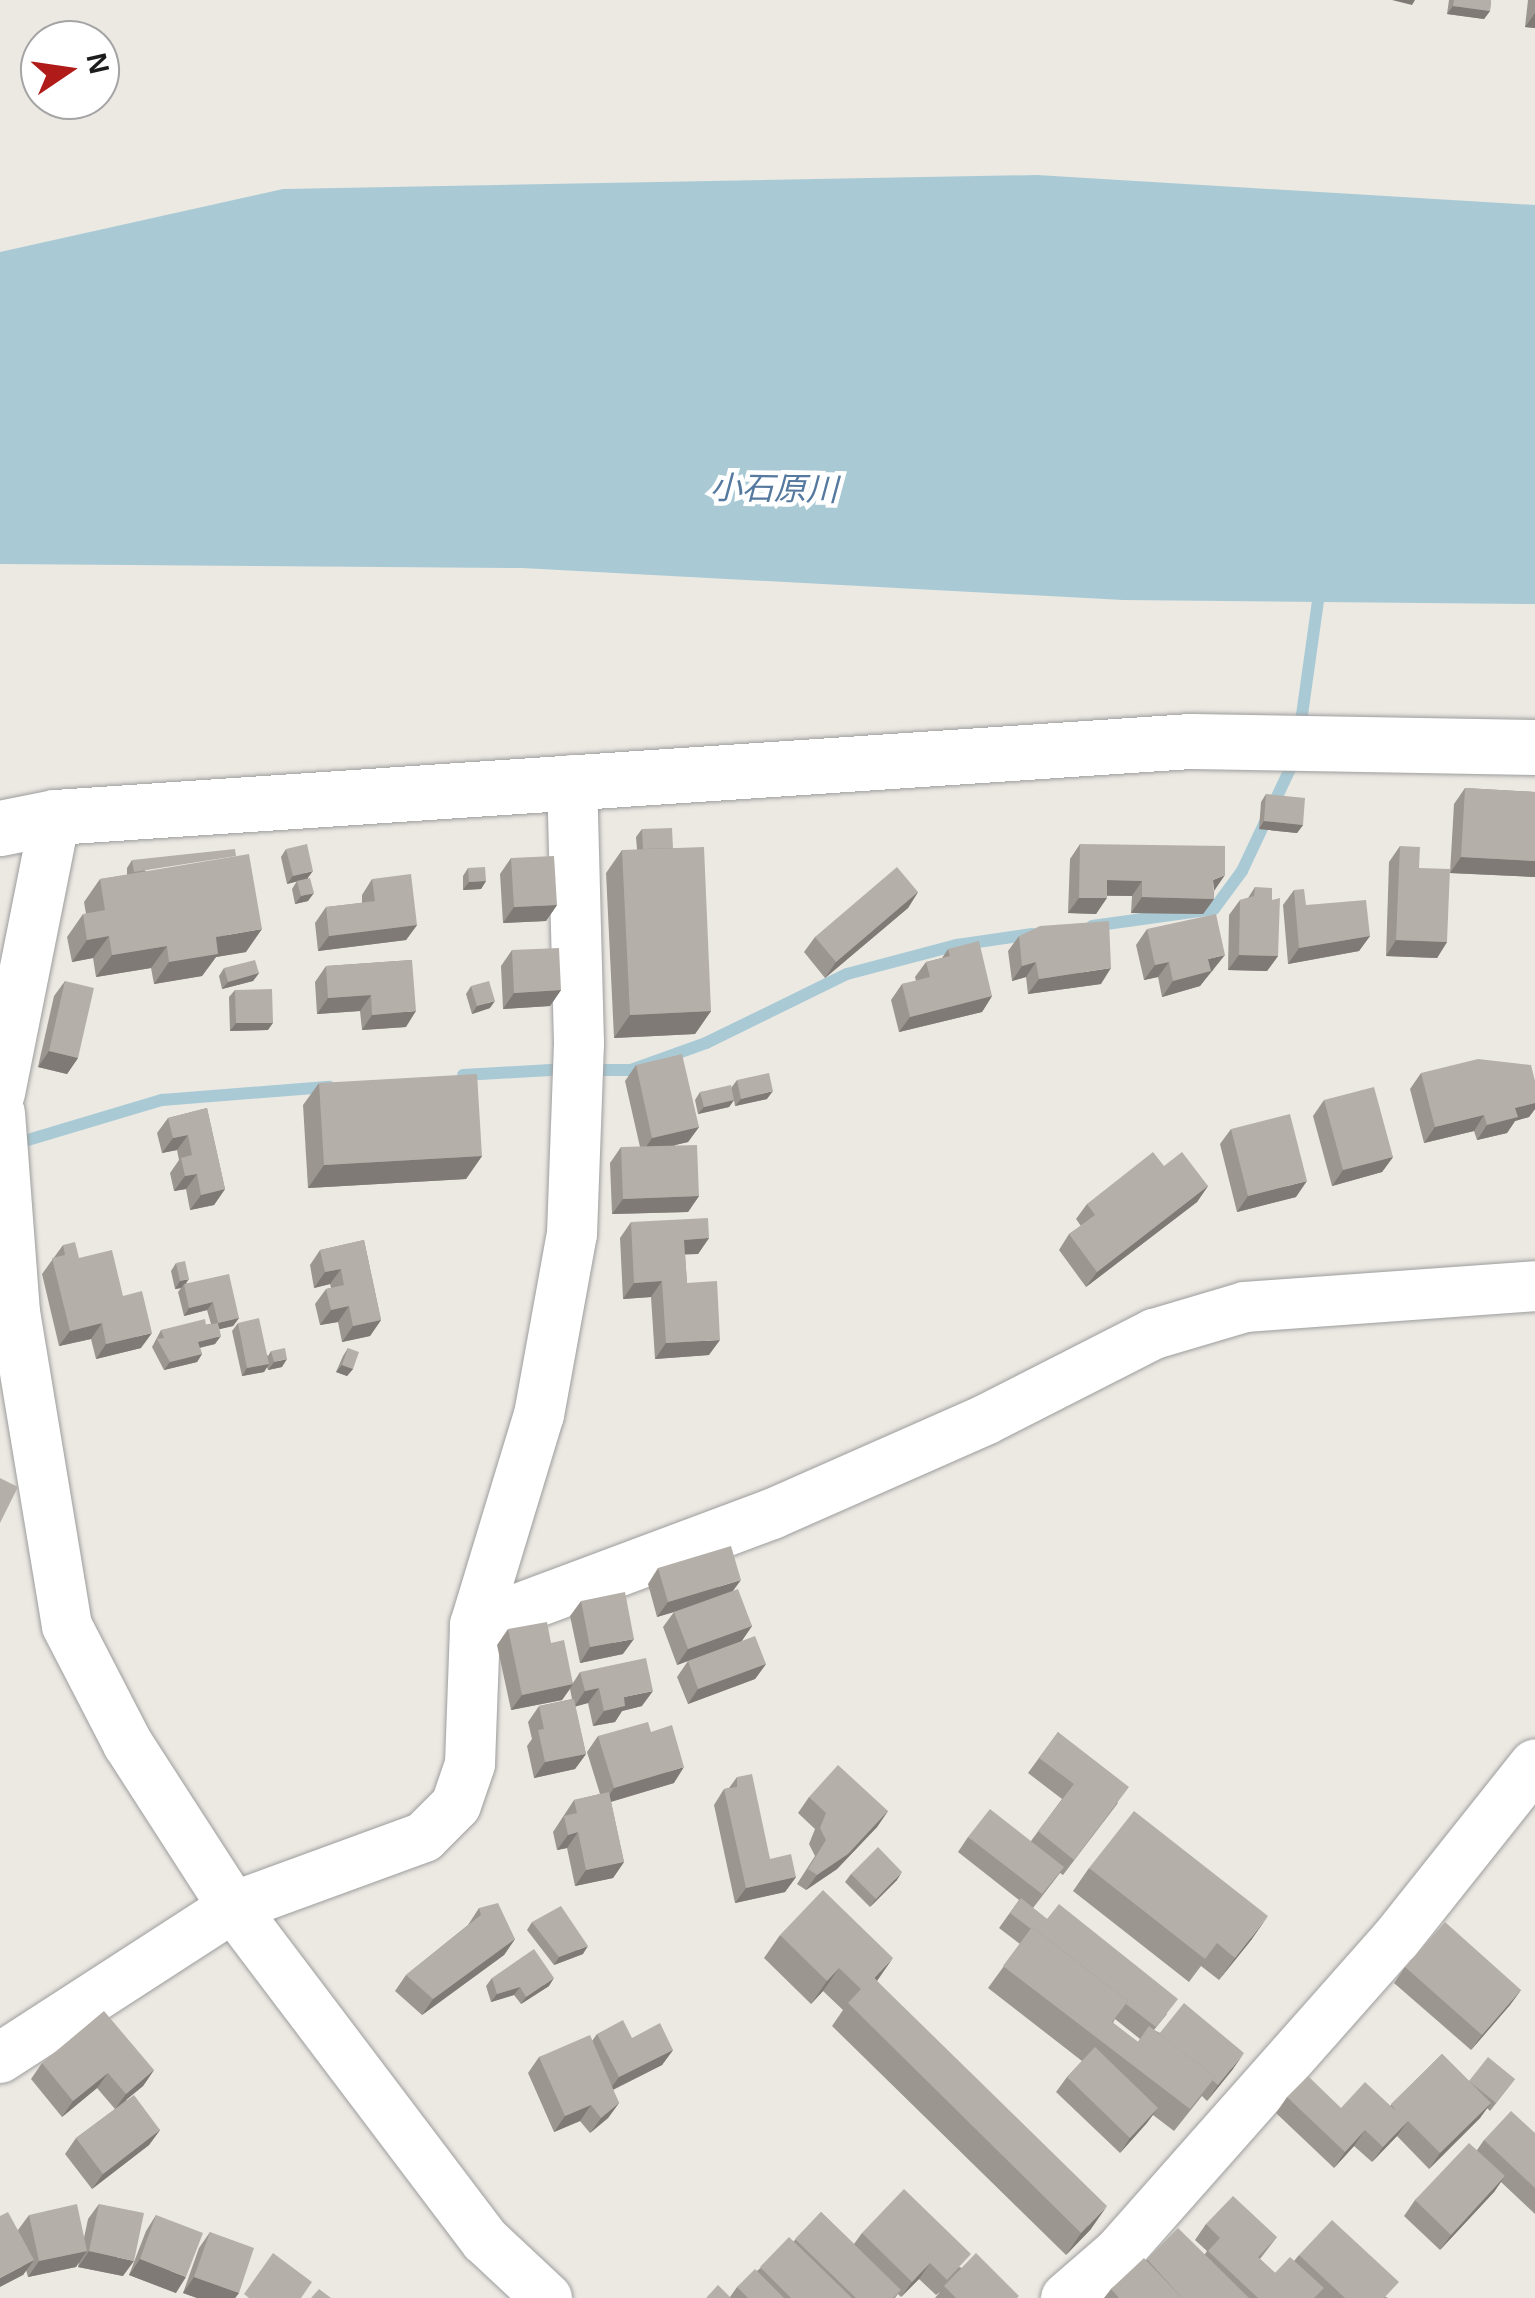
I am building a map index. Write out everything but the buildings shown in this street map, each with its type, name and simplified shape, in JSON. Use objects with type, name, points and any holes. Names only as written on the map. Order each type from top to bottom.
[{"type":"street","points":[[0,828],[55,817],[1191,742],[1535,747]]},
{"type":"street","points":[[0,2058],[233,1907],[424,1837],[456,1806],[470,1764],[475,1625],[540,1415],[572,1234],[579,1043],[572,780]]},
{"type":"street","points":[[0,1093],[55,817]]},
{"type":"street","points":[[0,1113],[15,1312],[67,1626],[128,1744],[233,1907],[486,2240],[547,2298]]},
{"type":"street","points":[[475,1625],[772,1514],[985,1420],[1154,1334],[1245,1307],[1535,1286]]},
{"type":"street","points":[[1066,2298],[1118,2253],[1528,1788]]},
{"type":"water","name":"小石原川","points":[[1037,175],[1535,205],[1535,604],[1123,600],[522,568],[0,564],[0,252],[283,189]]},
{"type":"waterway","points":[[1300,729],[1320,586]]},
{"type":"waterway","points":[[1092,926],[1214,909],[1242,871],[1297,754]]},
{"type":"waterway","points":[[588,1070],[631,1070],[706,1043],[847,974],[957,945],[1032,934]]},
{"type":"waterway","points":[[463,1075],[568,1069]]},
{"type":"waterway","points":[[11,1145],[162,1100],[329,1087]]}]
